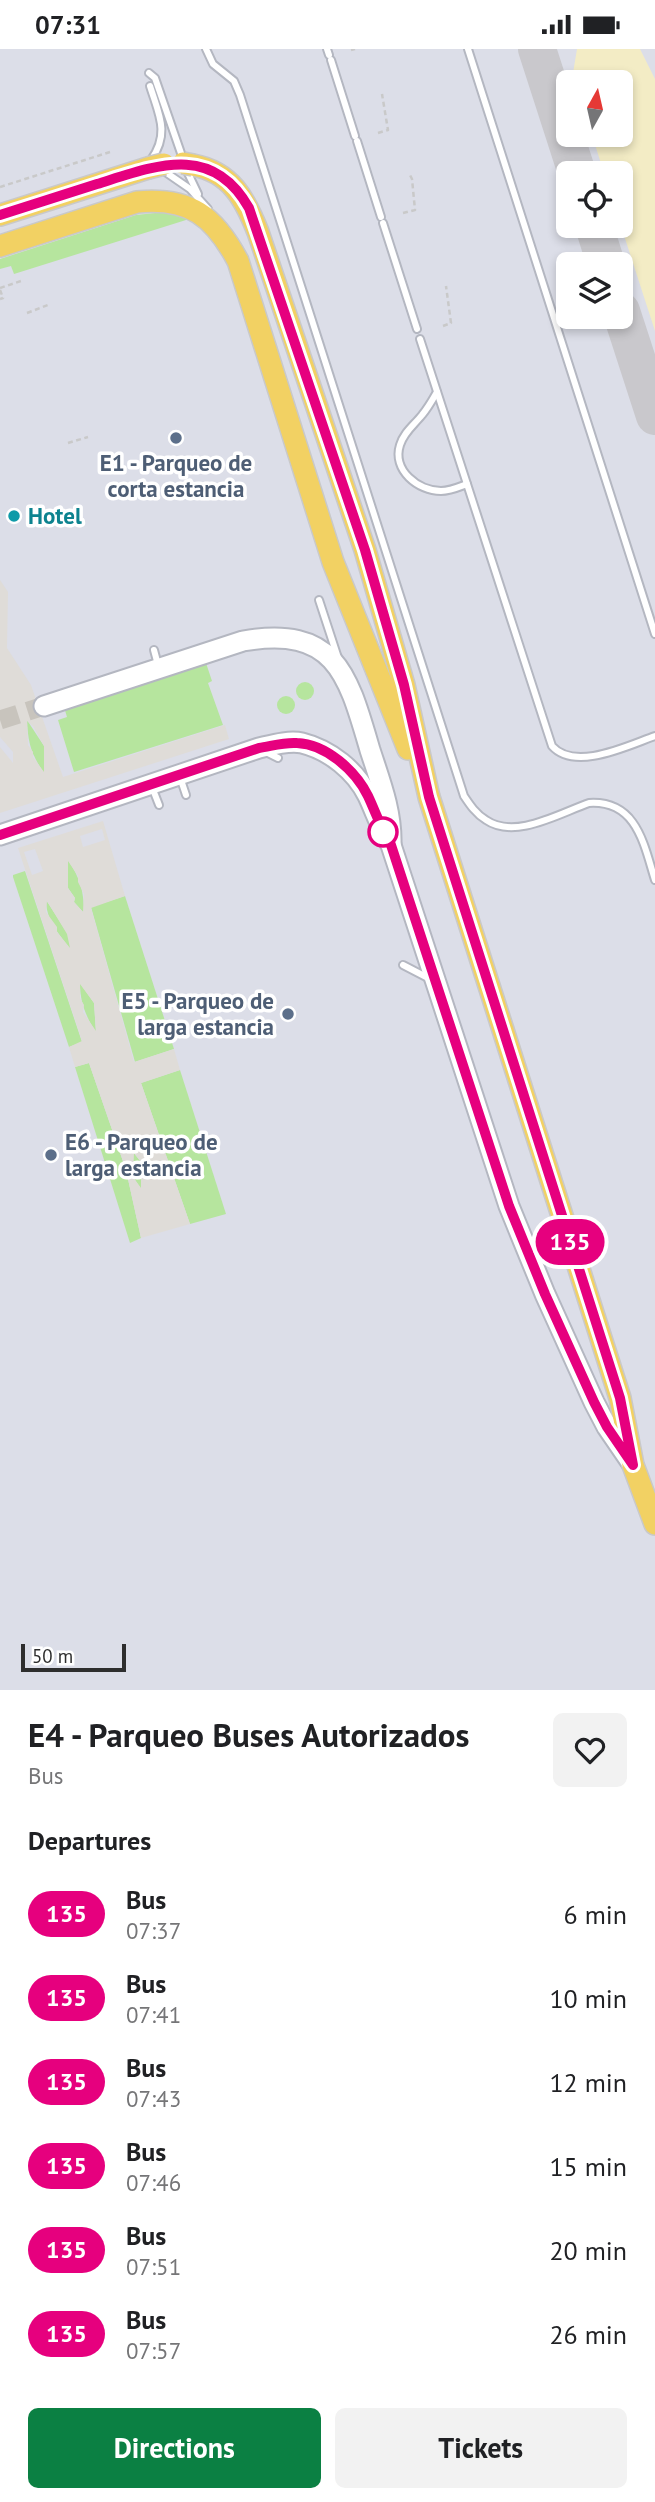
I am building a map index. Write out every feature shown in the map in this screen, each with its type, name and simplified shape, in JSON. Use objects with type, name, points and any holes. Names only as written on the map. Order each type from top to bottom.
[{"type":"main road","points":[[0,215],[149,168],[183,163],[200,166],[232,183],[249,208],[365,550],[404,685],[429,797],[620,1398],[633,1465],[655,1524]]},
{"type":"main road","points":[[0,246],[137,202],[154,200],[172,202],[195,211],[208,219],[224,235],[238,261],[333,562],[385,695],[429,797]]},
{"type":"main road","points":[[44,706],[156,659],[264,637],[288,638],[307,643],[326,653],[341,670],[355,699],[391,820],[391,845]]},
{"type":"main road","points":[[0,835],[259,748],[301,743],[322,750],[339,761],[362,787],[380,828],[391,845],[509,1206],[594,1402],[607,1427],[633,1465]]},
{"type":"lane","points":[[206,49],[213,64],[234,81],[240,95],[464,796],[474,810],[488,822],[504,827],[527,825],[590,803],[601,802],[615,807],[639,830],[655,880]]},
{"type":"lane","points":[[468,49],[655,634]]},
{"type":"lane","points":[[329,55],[417,329]]},
{"type":"lane","points":[[149,73],[155,78],[187,172],[224,235]]},
{"type":"lane","points":[[147,164],[157,150],[163,131],[149,86]]},
{"type":"lane","points":[[127,166],[147,164],[178,180],[201,199]]},
{"type":"lane","points":[[0,207],[115,170]]},
{"type":"lane","points":[[420,338],[552,746],[569,755],[592,757],[655,736]]},
{"type":"lane","points":[[438,392],[404,436],[398,461],[413,481],[435,490],[445,491],[467,484]]},
{"type":"lane","points":[[319,600],[341,670]]},
{"type":"lane","points":[[259,748],[278,758]]},
{"type":"lane","points":[[179,775],[186,795]]},
{"type":"lane","points":[[152,784],[159,805]]},
{"type":"lane","points":[[403,965],[435,982]]},
{"type":"path","points":[[378,133],[388,130],[382,94]]},
{"type":"path","points":[[0,187],[110,152]]},
{"type":"path","points":[[403,213],[415,210],[409,173]]},
{"type":"path","points":[[0,299],[3,298],[0,289],[21,281]]},
{"type":"path","points":[[443,326],[451,323],[446,286]]},
{"type":"path","points":[[27,313],[48,305]]},
{"type":"path","points":[[68,443],[88,437]]},
{"type":"shaded area","points":[[0,49],[655,49],[655,1690],[0,1690]]},
{"type":"shaded area","points":[[0,580],[8,592],[7,648],[31,685],[63,777],[225,725],[229,739],[0,813],[0,747],[13,763],[13,752],[0,737]],"holes":[[[27,721],[33,726],[44,746],[44,772],[28,745]]]},
{"type":"shaded area","points":[[103,821],[125,896],[91,908],[134,1062],[174,1049],[180,1070],[141,1083],[190,1224],[141,1238],[126,1170],[89,1063],[75,1067],[69,1047],[82,1041],[18,848]],"holes":[[[102,829],[105,840],[83,847],[80,836]],[[35,849],[43,871],[32,875],[24,852]],[[68,861],[78,876],[84,894],[83,912],[74,902],[75,898],[68,888]],[[47,901],[67,934],[70,948],[46,912]],[[80,984],[94,1003],[96,1031],[83,1012],[84,1005],[80,998]],[[134,1153],[141,1162],[141,1188],[133,1177]]]},
{"type":"green space","points":[[165,212],[186,215],[186,220],[14,274],[11,266],[0,269],[0,259],[136,215]]},
{"type":"green space","points":[[205,660],[212,681],[208,683],[223,725],[74,772],[58,720],[67,717],[64,707]]},
{"type":"green space","points":[[305,682],[311,685],[314,691],[311,697],[305,700],[299,697],[296,691],[299,685]]},
{"type":"green space","points":[[286,696],[292,699],[295,705],[292,711],[286,714],[280,711],[277,705],[280,699]]},
{"type":"green space","points":[[27,720],[44,746],[44,773],[31,748]]},
{"type":"green space","points":[[68,860],[80,885],[84,913],[74,902],[75,898],[68,888]]},
{"type":"green space","points":[[25,871],[82,1042],[69,1047],[13,877]]},
{"type":"green space","points":[[125,896],[174,1049],[135,1062],[91,907]]},
{"type":"green space","points":[[46,900],[68,934],[71,950],[51,920]]},
{"type":"green space","points":[[80,983],[94,1003],[96,1033],[84,1009]]},
{"type":"green space","points":[[89,1063],[126,1170],[141,1238],[130,1243],[75,1067]]},
{"type":"green space","points":[[180,1070],[226,1214],[190,1224],[141,1083]]},
{"type":"green space","points":[[133,1152],[141,1162],[141,1189],[133,1177]]},
{"type":"sand","points":[[577,49],[640,49],[655,79],[655,331],[633,263],[633,252],[629,252],[625,238],[633,238],[633,161],[600,161],[596,147],[634,147],[634,70],[574,70]]},
{"type":"taxiway","points":[[537,49],[573,161]]},
{"type":"taxiway","points":[[598,238],[602,252]]},
{"type":"taxiway","points":[[627,329],[655,416]]},
{"type":"tunnel","points":[[0,720],[44,706]]},
{"type":"bus line","name":"135","points":[[0,215],[149,168],[183,163],[200,166],[232,183],[249,208],[365,550],[404,685],[429,797],[620,1398],[633,1465],[607,1427],[594,1402],[509,1206],[391,845],[354,775],[322,750],[301,743],[286,743],[259,748],[0,835]]},
{"type":"place","name":"E1 - Parqueo de corta estancia","points":[[176,438]]},
{"type":"place","name":"Hotel","points":[[14,516]]},
{"type":"place","name":"E5 - Parqueo de larga estancia","points":[[288,1014]]},
{"type":"place","name":"E6 - Parqueo de larga estancia","points":[[51,1155]]}]
